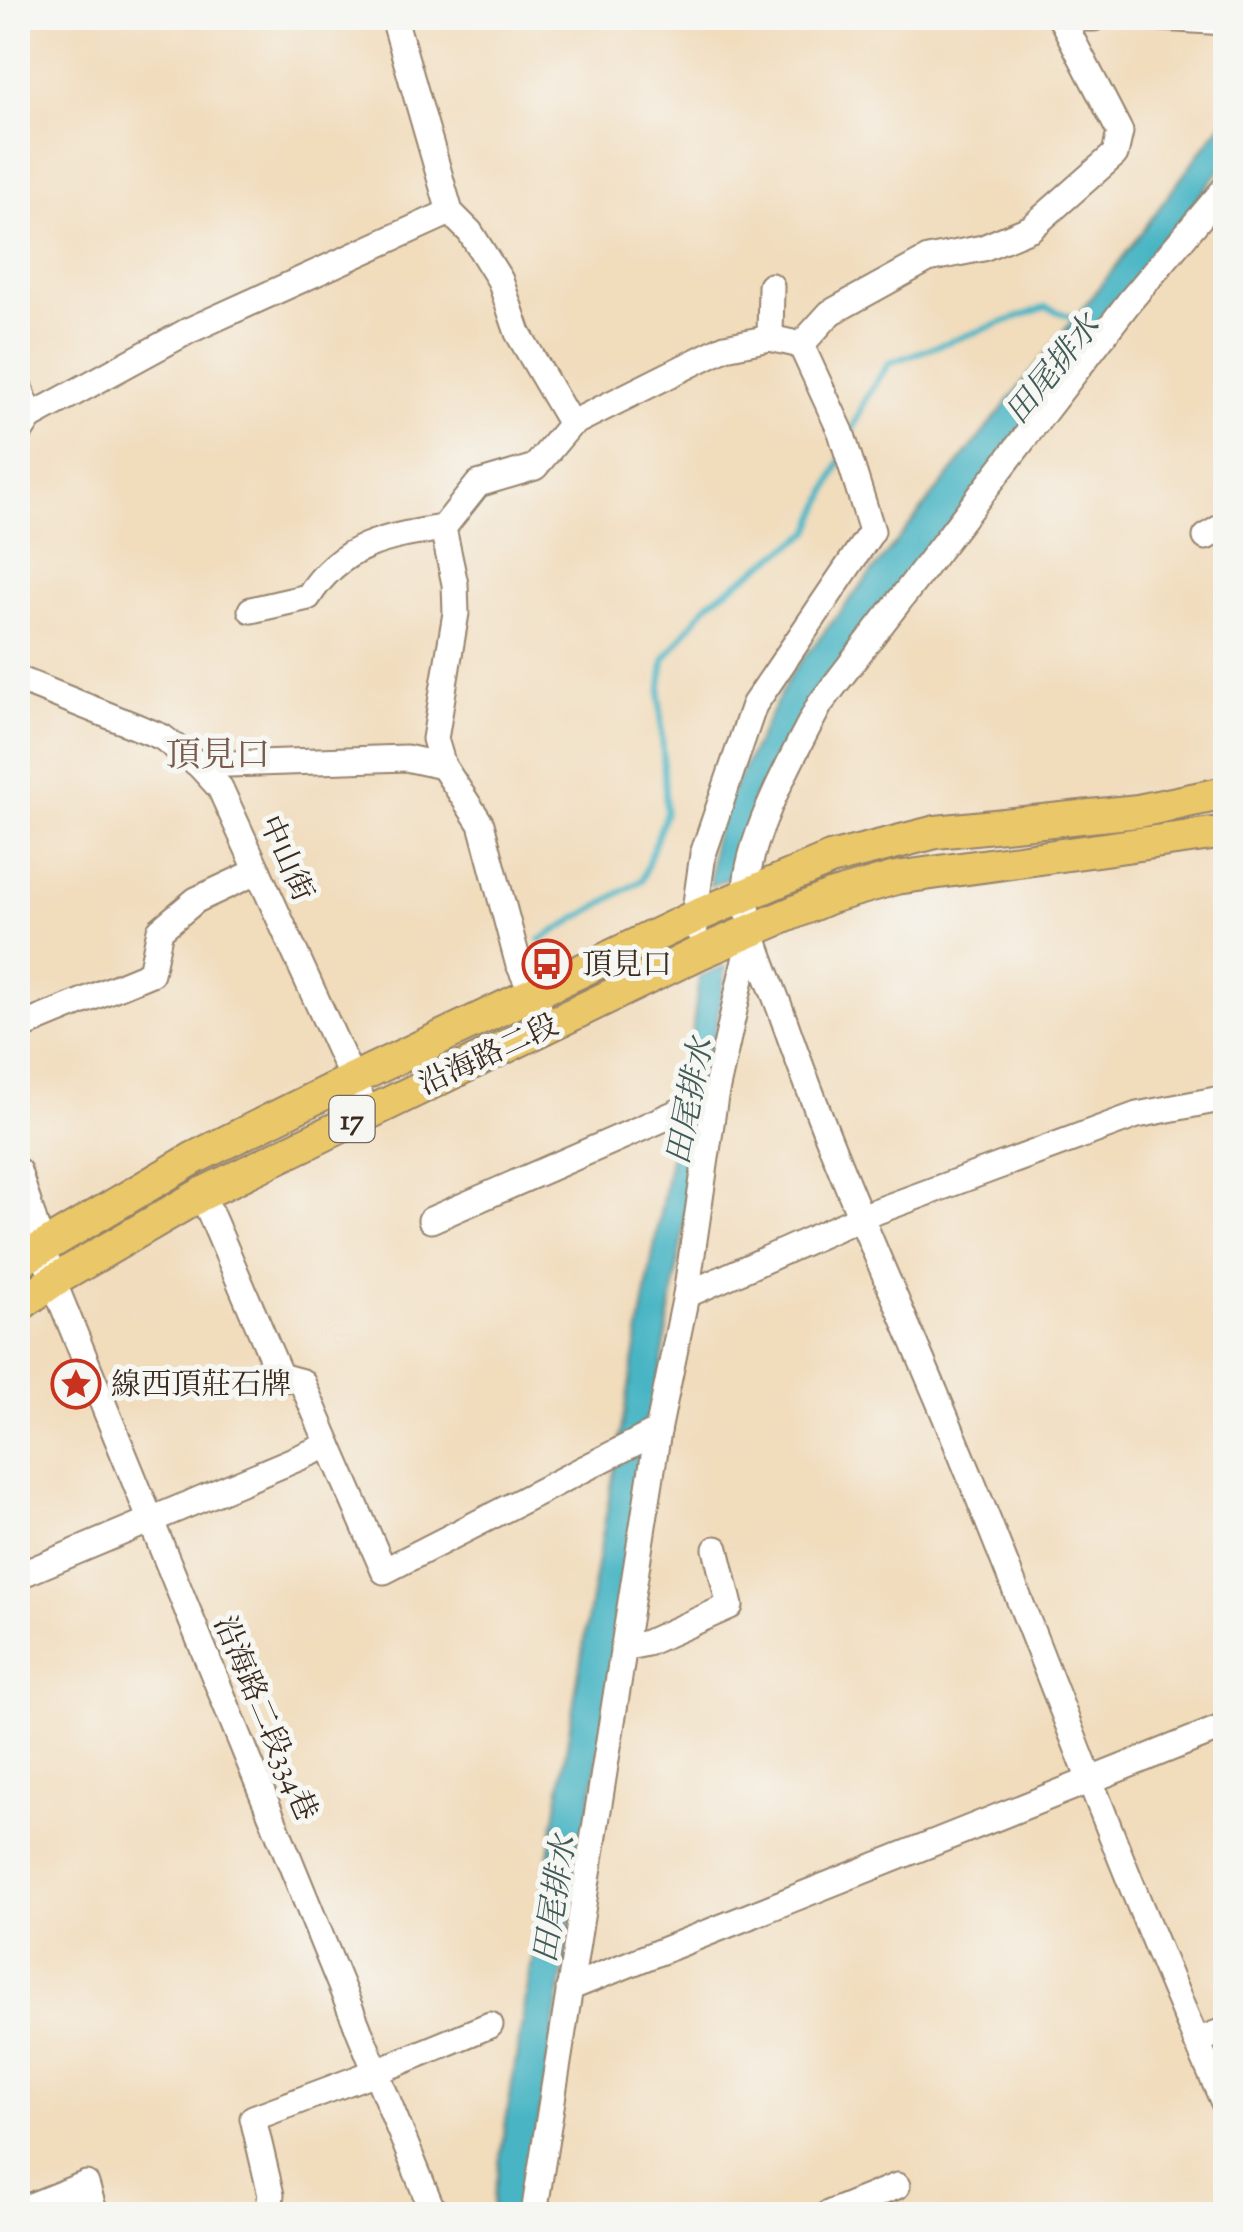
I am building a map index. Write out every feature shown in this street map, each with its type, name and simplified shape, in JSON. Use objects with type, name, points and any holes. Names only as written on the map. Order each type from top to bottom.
[{"type":"main road","name":"17","points":[[694,918],[830,859],[936,832],[1138,810],[1226,793]]},
{"type":"main road","name":"17","points":[[698,953],[830,897],[896,878],[1226,832]]},
{"type":"main road","name":"沿海路二段","points":[[29,1254],[194,1158],[694,918]]},
{"type":"main road","name":"沿海路二段","points":[[18,1306],[53,1281],[202,1194],[698,953]]},
{"type":"street","points":[[394,18],[450,212],[470,232],[500,280],[518,333],[571,424]]},
{"type":"street","points":[[801,345],[830,313],[928,260],[983,248],[1031,228],[1115,154],[1120,132],[1060,18],[1094,18]]},
{"type":"street","points":[[1161,18],[1226,22]]},
{"type":"street","points":[[1226,187],[1118,316],[820,704],[792,758],[751,857],[746,894],[752,929],[818,1119],[975,1486],[1089,1782],[1226,2107]]},
{"type":"street","points":[[18,381],[24,426],[188,330],[450,212]]},
{"type":"street","points":[[770,338],[771,286]]},
{"type":"street","points":[[252,610],[308,596],[324,572],[389,537],[444,528],[478,484],[535,467],[571,424],[725,347],[770,338],[801,345]]},
{"type":"street","points":[[698,953],[694,918],[703,854],[754,704],[872,531],[841,432],[801,345]]},
{"type":"street","points":[[444,528],[455,584],[456,613],[435,739],[443,766],[481,824],[518,962],[547,1026]]},
{"type":"street","name":"中山街","points":[[18,679],[162,738],[199,765],[220,788],[367,1112]]},
{"type":"street","points":[[199,765],[406,758],[443,766]]},
{"type":"street","points":[[18,1028],[150,972],[160,930],[196,900],[258,871]]},
{"type":"street","points":[[534,2214],[623,1648],[649,1436],[686,1295],[707,1099],[752,929]]},
{"type":"street","points":[[686,1295],[860,1217],[1137,1115],[1226,1098]]},
{"type":"street","points":[[430,1220],[707,1099]]},
{"type":"street","name":"沿海路二段334巷","points":[[18,1171],[29,1254],[53,1281],[434,2214]]},
{"type":"street","points":[[202,1194],[280,1376],[302,1382],[384,1571],[649,1436]]},
{"type":"street","points":[[18,1576],[329,1445]]},
{"type":"street","points":[[623,1648],[647,1643],[730,1606],[716,1549]]},
{"type":"street","points":[[569,1988],[1226,1726]]},
{"type":"street","points":[[268,2214],[268,2175],[253,2118],[490,2025]]},
{"type":"street","points":[[1196,2041],[1226,2030]]},
{"type":"street","points":[[18,2211],[86,2184],[96,2214]]},
{"type":"street","points":[[828,2214],[898,2186]]},
{"type":"water","name":"田尾排水","points":[[1225,119],[1225,163],[842,664],[741,872],[710,886],[713,844],[725,805],[791,674],[1117,265]]},
{"type":"water","name":"田尾排水","points":[[726,966],[524,2214],[491,2214],[588,1616],[692,1036],[699,977]]},
{"type":"waterway","name":"田尾排水","points":[[851,433],[866,398],[889,363],[1046,307],[1079,320]]},
{"type":"waterway","points":[[540,940],[642,880],[666,812],[660,696],[664,660],[708,603],[810,532],[841,459]]},
{"type":"place","name":"頂見口","points":[[547,964]]},
{"type":"place","name":"線西頂莊石牌","points":[[76,1384]]},
{"type":"district","name":"頂見口","points":[[218,754]]}]
